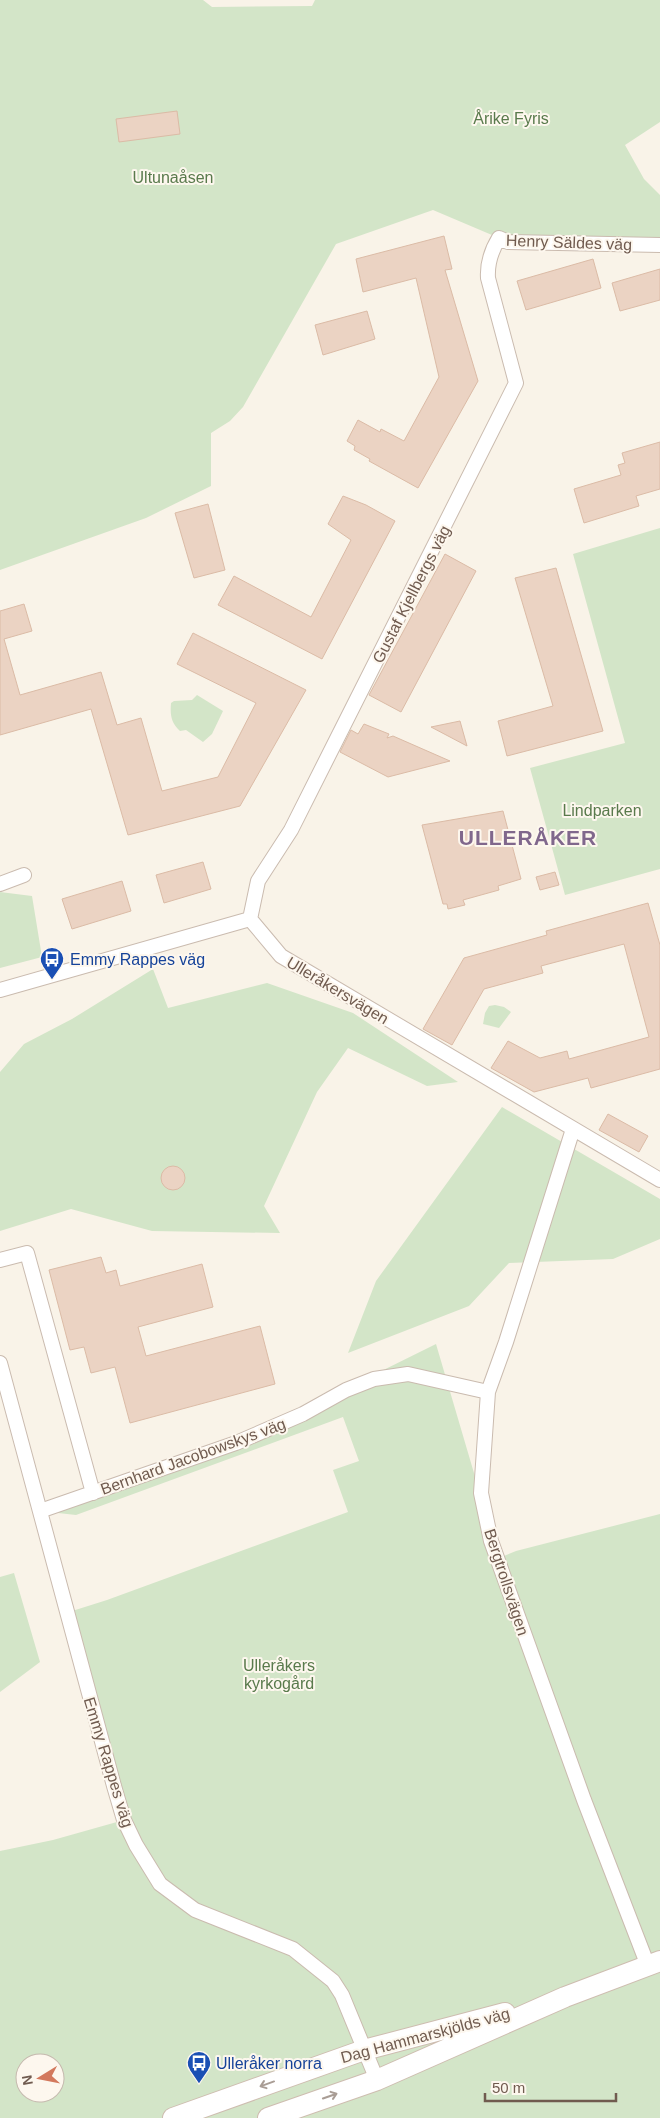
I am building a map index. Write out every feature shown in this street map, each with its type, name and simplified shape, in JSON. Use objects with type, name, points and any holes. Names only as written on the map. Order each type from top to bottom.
[{"type":"main road","name":"Dag Hammarskjölds väg","points":[[268,2118],[377,2080],[565,1997],[654,1964]]},
{"type":"main road","name":"Dag Hammarskjölds väg","points":[[173,2118],[364,2050],[565,1997]]},
{"type":"street","name":"Henry Säldes väg","points":[[489,258],[499,238],[508,242],[660,245]]},
{"type":"street","name":"Gustaf Kjellbergs väg","points":[[250,919],[258,881],[291,830],[516,383],[488,278],[489,258]]},
{"type":"street","points":[[0,884],[24,875]]},
{"type":"street","points":[[0,990],[250,919]]},
{"type":"street","name":"Ulleråkersvägen","points":[[250,919],[281,956],[660,1180]]},
{"type":"street","name":"Bergtrollsvägen","points":[[573,1129],[506,1342],[488,1392],[481,1493],[491,1541],[584,1800],[654,1964]]},
{"type":"street","points":[[0,1260],[27,1253],[93,1493]]},
{"type":"street","name":"Emmy Rappes väg","points":[[0,1363],[124,1820],[151,1872],[160,1884],[195,1910],[293,1949],[333,1981],[342,1995],[377,2080]]},
{"type":"street","name":"Bernhard Jacobowskys väg","points":[[40,1511],[236,1443],[303,1414],[346,1390],[374,1379],[408,1374],[488,1392]]},
{"type":"green space","name":"Ultunaåsen","points":[[0,0],[203,0],[212,7],[312,6],[315,0],[660,0],[660,122],[625,145],[644,179],[660,195],[660,245],[499,238],[433,210],[336,244],[243,407],[230,421],[211,433],[211,486],[146,518],[0,570]]},
{"type":"green space","name":"Lindparken","points":[[660,528],[660,869],[565,895],[530,768],[625,743],[573,554]]},
{"type":"green space","points":[[197,695],[223,711],[212,734],[203,742],[186,730],[180,731],[173,722],[171,715],[171,703],[174,701],[192,700]]},
{"type":"green space","points":[[0,892],[32,896],[42,957],[0,968]]},
{"type":"green space","points":[[153,969],[168,1008],[267,983],[353,1013],[458,1082],[427,1086],[348,1048],[317,1092],[264,1206],[280,1233],[152,1231],[71,1209],[0,1231],[0,1072],[24,1044],[72,1019]]},
{"type":"green space","points":[[489,1006],[504,1007],[511,1012],[499,1028],[483,1024],[485,1013]]},
{"type":"green space","points":[[502,1107],[660,1199],[660,1239],[613,1259],[509,1263],[469,1306],[348,1353],[376,1281]]},
{"type":"green space","name":"Ulleråkers kyrkogård","points":[[436,1344],[499,1558],[516,1551],[660,1514],[660,2118],[0,2118],[0,1851],[53,1840],[124,1820],[69,1612],[107,1600],[348,1512],[333,1470],[359,1461],[343,1417],[76,1515],[40,1511],[236,1443]]},
{"type":"green space","points":[[14,1573],[40,1662],[0,1692],[0,1577]]},
{"type":"building","points":[[177,111],[180,134],[119,142],[116,119]]},
{"type":"building","points":[[444,236],[452,269],[445,270],[478,381],[418,488],[369,461],[370,459],[354,450],[355,446],[347,441],[358,420],[380,432],[381,429],[404,441],[439,377],[416,278],[363,292],[356,259]]},
{"type":"building","points":[[593,259],[601,288],[526,310],[517,281]]},
{"type":"building","points":[[660,269],[660,300],[620,311],[612,283]]},
{"type":"building","points":[[367,311],[375,339],[323,355],[315,325]]},
{"type":"building","points":[[660,442],[660,489],[636,496],[639,506],[584,523],[574,489],[621,475],[618,465],[625,463],[622,453]]},
{"type":"building","points":[[343,496],[366,505],[395,521],[322,659],[218,605],[234,576],[311,617],[351,540],[328,524]]},
{"type":"building","points":[[208,504],[225,570],[194,578],[175,513]]},
{"type":"building","points":[[445,554],[476,571],[401,712],[369,695]]},
{"type":"building","points":[[556,568],[603,731],[507,756],[498,721],[553,706],[515,578]]},
{"type":"building","points":[[24,604],[32,631],[4,639],[20,695],[101,672],[117,725],[141,718],[162,791],[218,777],[256,703],[177,664],[193,633],[306,690],[240,806],[128,835],[91,709],[0,735],[0,611]]},
{"type":"building","points":[[460,721],[467,746],[431,727]]},
{"type":"building","points":[[364,724],[389,734],[387,738],[393,736],[450,761],[388,777],[340,752],[351,730],[358,734]]},
{"type":"building","points":[[503,811],[521,879],[498,886],[499,890],[463,900],[465,905],[448,909],[447,904],[443,904],[422,825]]},
{"type":"building","points":[[203,862],[211,889],[164,903],[156,875]]},
{"type":"building","points":[[555,872],[559,885],[540,890],[536,877]]},
{"type":"building","points":[[122,881],[131,911],[72,929],[62,899]]},
{"type":"building","points":[[648,903],[660,945],[660,1069],[591,1088],[588,1078],[534,1092],[491,1068],[508,1041],[540,1058],[567,1051],[569,1059],[649,1037],[624,944],[541,966],[543,973],[484,989],[452,1045],[423,1029],[464,958],[547,935],[546,931]]},
{"type":"building","points":[[608,1114],[648,1136],[639,1152],[599,1130]]},
{"type":"building","points":[[173,1166],[182,1169],[185,1178],[182,1187],[173,1190],[164,1187],[161,1178],[164,1169]]},
{"type":"building","points":[[101,1257],[106,1273],[116,1270],[120,1286],[202,1264],[213,1307],[138,1327],[146,1356],[260,1326],[275,1384],[130,1423],[115,1367],[91,1373],[84,1347],[70,1350],[49,1270]]},
{"type":"place","name":"Emmy Rappes väg","points":[[52,980]]},
{"type":"place","name":"Ulleråker norra","points":[[199,2084]]},
{"type":"district","name":"ULLERÅKER","points":[[528,838]]},
{"type":"park label","name":"Årike Fyris","points":[[511,118]]}]
